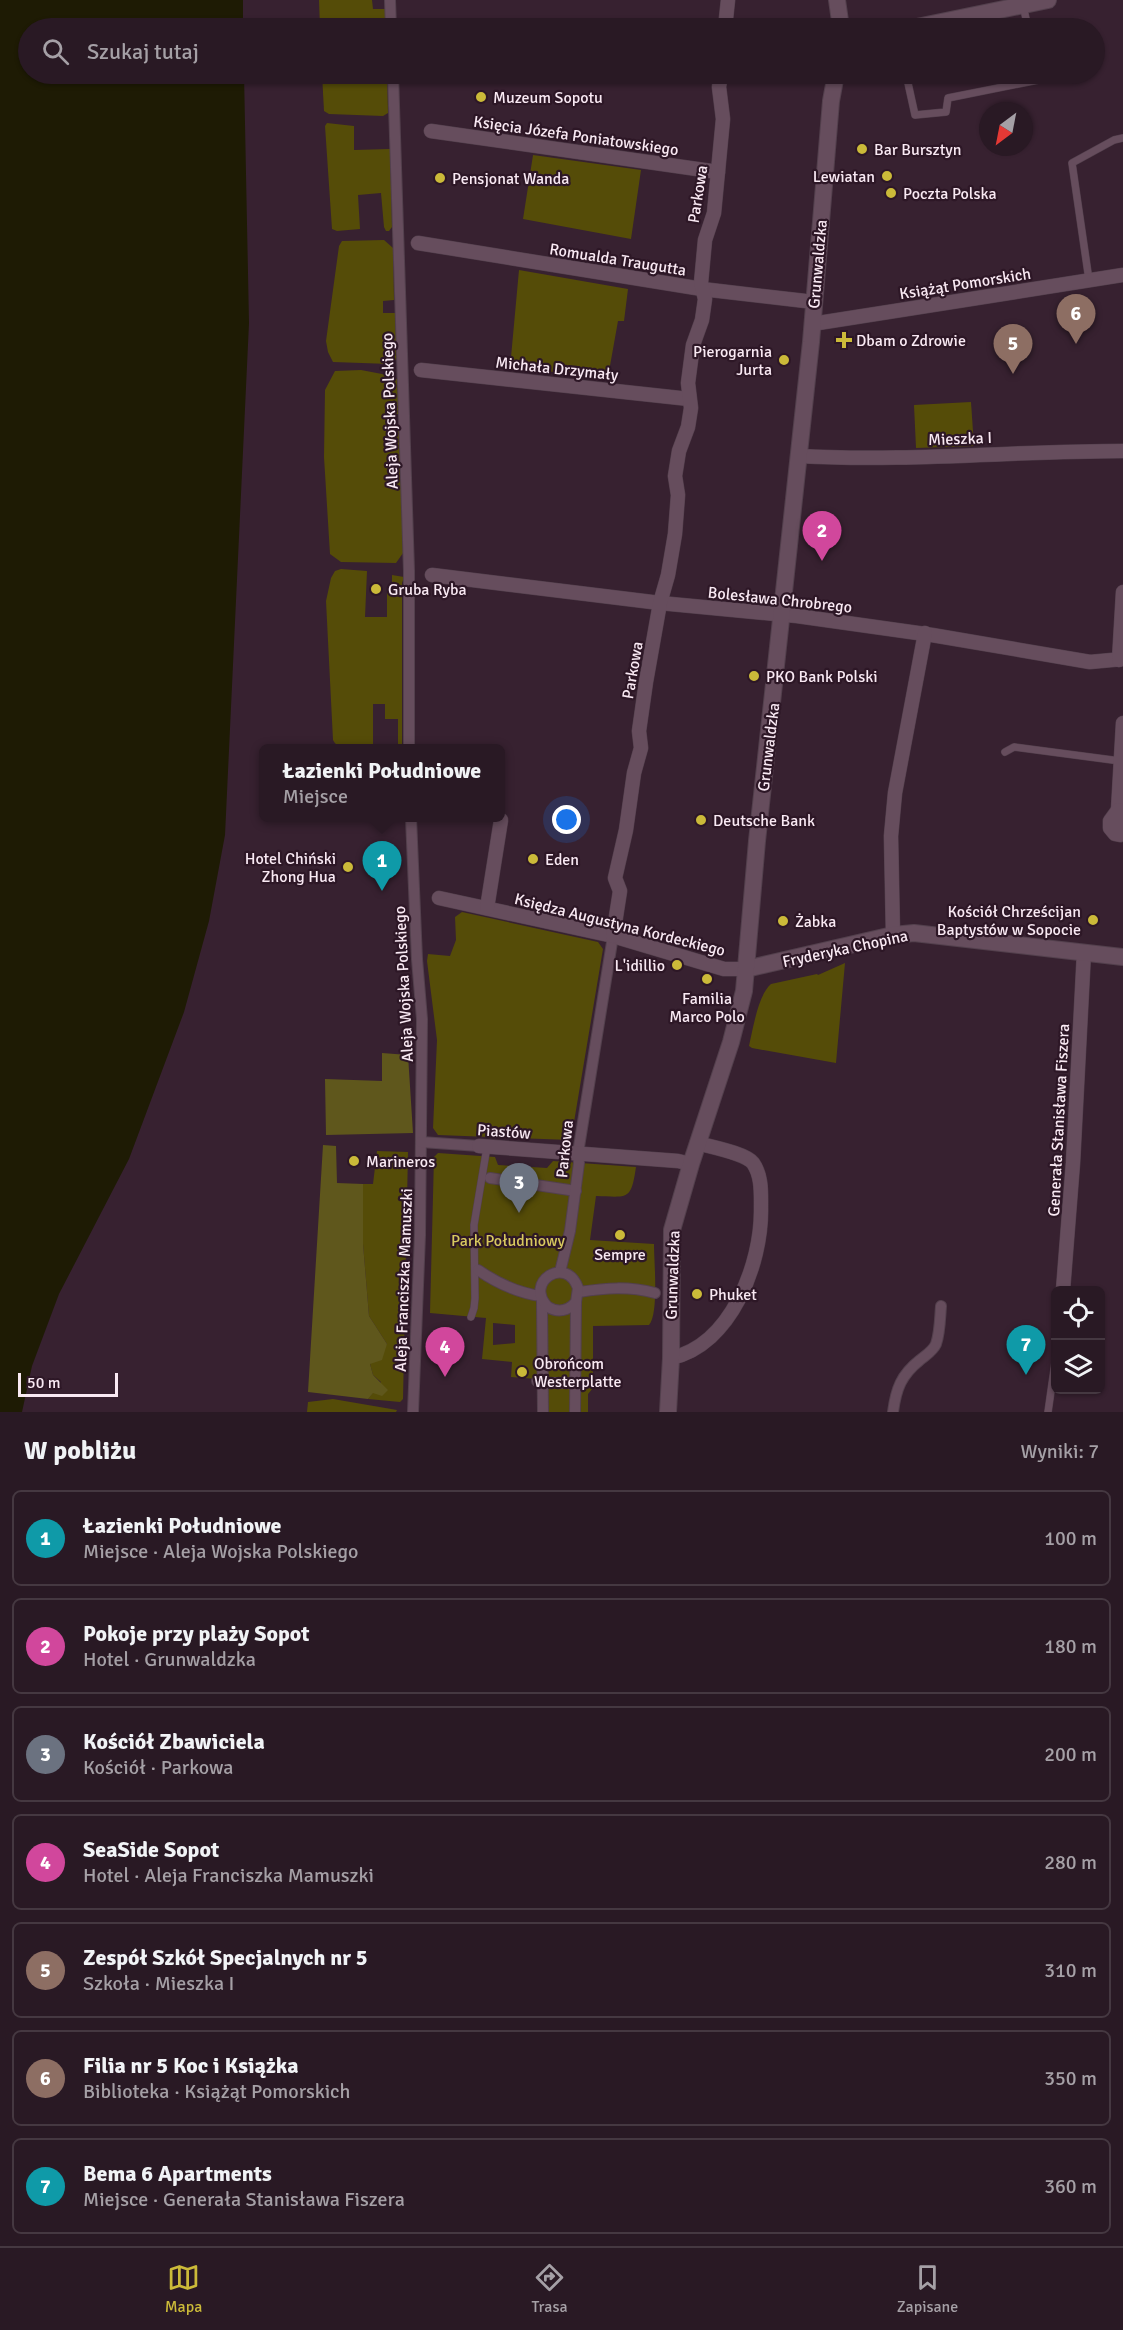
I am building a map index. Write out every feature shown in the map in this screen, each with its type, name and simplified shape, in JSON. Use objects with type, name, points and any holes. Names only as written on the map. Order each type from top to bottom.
[{"type":"street","points":[[390,0],[391,18]]},
{"type":"street","points":[[726,18],[728,0]]},
{"type":"street","points":[[837,0],[840,18]]},
{"type":"street","points":[[956,18],[1022,3],[1048,0]]},
{"type":"street","name":"Aleja Wojska Polskiego","points":[[393,84],[409,571],[409,744]]},
{"type":"street","name":"Parkowa","points":[[560,1272],[570,1232],[579,1163],[578,1153],[620,891],[615,878],[626,830],[634,773],[641,748],[639,730],[660,603],[668,575],[675,534],[678,495],[675,476],[679,451],[688,427],[691,408],[689,399],[693,345],[702,320],[705,299],[702,289],[705,240],[714,213],[723,119],[720,84]]},
{"type":"street","name":"Grunwaldzka","points":[[668,1412],[671,1359],[671,1243],[676,1211],[742,1004],[757,841],[799,456],[834,84]]},
{"type":"street","name":"Księcia Józefa Poniatowskiego","points":[[430,131],[718,172]]},
{"type":"street","name":"Romualda Traugutta","points":[[418,243],[702,289],[814,302]]},
{"type":"street","name":"Książąt Pomorskich","points":[[812,324],[1123,274]]},
{"type":"street","name":"Michała Drzymały","points":[[421,370],[689,399]]},
{"type":"street","name":"Mieszka I","points":[[799,456],[867,458],[1123,451]]},
{"type":"street","name":"Bolesława Chrobrego","points":[[432,575],[925,633],[1090,662],[1121,659]]},
{"type":"street","points":[[1121,659],[1123,592]]},
{"type":"street","points":[[893,935],[891,836],[896,793],[925,633]]},
{"type":"street","points":[[1123,723],[1118,810],[1110,821],[1110,828],[1115,834],[1120,835],[1123,827]]},
{"type":"street","name":"Aleja Wojska Polskiego","points":[[411,822],[422,1019],[421,1145]]},
{"type":"street","points":[[487,908],[501,822]]},
{"type":"street","name":"Księdza Augustyna Kordeckiego","points":[[439,898],[612,936],[724,969],[746,969]]},
{"type":"street","name":"Fryderyka Chopina","points":[[746,969],[893,935],[924,932],[1123,957]]},
{"type":"street","name":"Generała Stanisława Fiszera","points":[[1063,1286],[1073,1163],[1084,952]]},
{"type":"street","points":[[671,1359],[694,1350],[713,1334],[736,1305],[748,1282],[759,1244],[761,1194],[759,1177],[752,1162],[744,1157],[698,1143]]},
{"type":"street","name":"Piastów","points":[[421,1145],[578,1153],[691,1164]]},
{"type":"street","name":"Aleja Franciszka Mamuszki","points":[[413,1412],[421,1145]]},
{"type":"street","points":[[489,1178],[576,1191]]},
{"type":"street","points":[[478,1270],[510,1288],[541,1298],[548,1307],[556,1311],[569,1308],[577,1297],[617,1287],[655,1293]]},
{"type":"street","points":[[543,1412],[540,1382],[541,1287],[545,1279],[560,1272],[568,1274],[575,1280],[577,1297],[575,1412]]},
{"type":"street","points":[[893,1412],[895,1394],[901,1378],[932,1351],[937,1343],[941,1306]]},
{"type":"street","points":[[529,1311],[542,1311]]},
{"type":"street","points":[[540,1382],[575,1383]]},
{"type":"lane","points":[[1022,3],[1026,18]]},
{"type":"lane","points":[[908,84],[915,115],[946,112],[948,98],[1018,84]]},
{"type":"lane","points":[[1089,280],[1072,163],[1114,140],[1123,138]]},
{"type":"lane","points":[[1005,752],[1014,747],[1120,760]]},
{"type":"lane","points":[[471,1317],[475,1298],[474,1225],[483,1147]]},
{"type":"lane","points":[[1048,1412],[1051,1391]]},
{"type":"green space","points":[[319,0],[372,0],[373,9],[385,9],[385,18],[320,18]]},
{"type":"green space","points":[[323,84],[387,84],[388,113],[383,116],[329,114],[324,111]]},
{"type":"green space","points":[[327,123],[354,126],[354,150],[390,149],[392,227],[389,231],[386,231],[384,227],[381,193],[358,195],[360,229],[337,231],[332,229],[325,126]]},
{"type":"green space","points":[[533,155],[641,170],[631,239],[523,219]]},
{"type":"green space","points":[[384,240],[393,248],[394,300],[383,301],[383,313],[395,313],[397,359],[390,364],[333,362],[326,341],[339,246],[342,241]]},
{"type":"green space","points":[[519,270],[628,289],[624,321],[618,321],[608,377],[510,368]]},
{"type":"green space","points":[[361,370],[397,379],[399,414],[390,415],[390,427],[399,427],[403,553],[396,563],[341,562],[330,554],[324,457],[325,390],[335,371]]},
{"type":"green space","points":[[971,402],[974,446],[916,448],[914,405]]},
{"type":"green space","points":[[341,569],[367,571],[365,617],[387,617],[387,591],[392,590],[392,575],[404,577],[402,583],[402,744],[398,744],[398,719],[385,719],[385,704],[373,704],[373,744],[336,744],[333,740],[326,601],[331,578],[335,571]]},
{"type":"green space","points":[[462,912],[598,942],[603,949],[571,1140],[438,1135],[433,1128],[437,1040],[427,961],[428,954],[450,956],[456,940],[455,917]]},
{"type":"green space","points":[[845,963],[836,1063],[749,1046],[759,1004],[771,984],[818,975]]},
{"type":"green space","points":[[377,1151],[408,1152],[403,1399],[400,1402],[368,1399],[381,1382],[373,1375],[370,1364],[387,1344],[369,1316],[363,1244],[363,1184],[373,1184]]},
{"type":"green space","name":"Park Południowy","points":[[438,1153],[495,1157],[498,1165],[547,1168],[553,1161],[636,1167],[632,1186],[626,1195],[596,1196],[590,1240],[654,1244],[654,1310],[649,1325],[593,1326],[593,1388],[588,1394],[588,1412],[537,1412],[537,1379],[511,1377],[512,1362],[482,1359],[486,1318],[430,1313],[434,1157]],"holes":[[[493,1323],[515,1325],[515,1343],[493,1345]]]},
{"type":"green space","points":[[333,1399],[397,1410],[396,1412],[307,1412],[308,1402]]},
{"type":"shaded area","points":[[0,0],[243,0],[243,18],[18,18],[18,84],[244,84],[249,323],[225,835],[209,921],[184,1012],[129,1159],[59,1294],[32,1366],[22,1412],[0,1412]]},
{"type":"shaded area","points":[[382,1053],[408,1055],[413,1133],[326,1135],[325,1079],[382,1081]]},
{"type":"shaded area","points":[[323,1145],[336,1146],[337,1183],[363,1184],[363,1244],[369,1316],[387,1344],[382,1360],[370,1364],[373,1375],[388,1390],[382,1396],[373,1393],[368,1399],[308,1392]]},
{"type":"place","name":"Muzeum Sopotu","points":[[481,97]]},
{"type":"place","name":"Bar Bursztyn","points":[[862,149]]},
{"type":"place","name":"Lewiatan","points":[[887,176]]},
{"type":"place","name":"Pensjonat Wanda","points":[[440,178]]},
{"type":"place","name":"Poczta Polska","points":[[891,193]]},
{"type":"place","name":"Dbam o Zdrowie","points":[[844,340]]},
{"type":"place","name":"Filia nr 5 Koc i Książka","points":[[1076,344]]},
{"type":"place","name":"Pierogarnia Jurta","points":[[784,360]]},
{"type":"place","name":"Zespół Szkół Specjalnych nr 5","points":[[1013,374]]},
{"type":"place","name":"Pokoje przy plaży Sopot","points":[[822,561]]},
{"type":"place","name":"Gruba Ryba","points":[[376,589]]},
{"type":"place","name":"PKO Bank Polski","points":[[754,676]]},
{"type":"place","name":"Deutsche Bank","points":[[701,820]]},
{"type":"place","name":"Eden","points":[[533,859]]},
{"type":"place","name":"Hotel Chiński Zhong Hua","points":[[348,867]]},
{"type":"place","name":"Łazienki Południowe","points":[[382,891]]},
{"type":"place","name":"Kościół Chrześcijan Baptystów w Sopocie","points":[[1093,920]]},
{"type":"place","name":"Żabka","points":[[783,921]]},
{"type":"place","name":"L'idillio","points":[[677,965]]},
{"type":"place","name":"Familia Marco Polo","points":[[707,979]]},
{"type":"place","name":"Marineros","points":[[354,1161]]},
{"type":"place","name":"Kościół Zbawiciela","points":[[519,1213]]},
{"type":"place","name":"Sempre","points":[[620,1235]]},
{"type":"place","name":"Phuket","points":[[697,1294]]},
{"type":"place","name":"Obrońcom Westerplatte","points":[[522,1372]]},
{"type":"place","name":"Bema 6 Apartments","points":[[1026,1375]]},
{"type":"place","name":"SeaSide Sopot","points":[[445,1377]]}]
